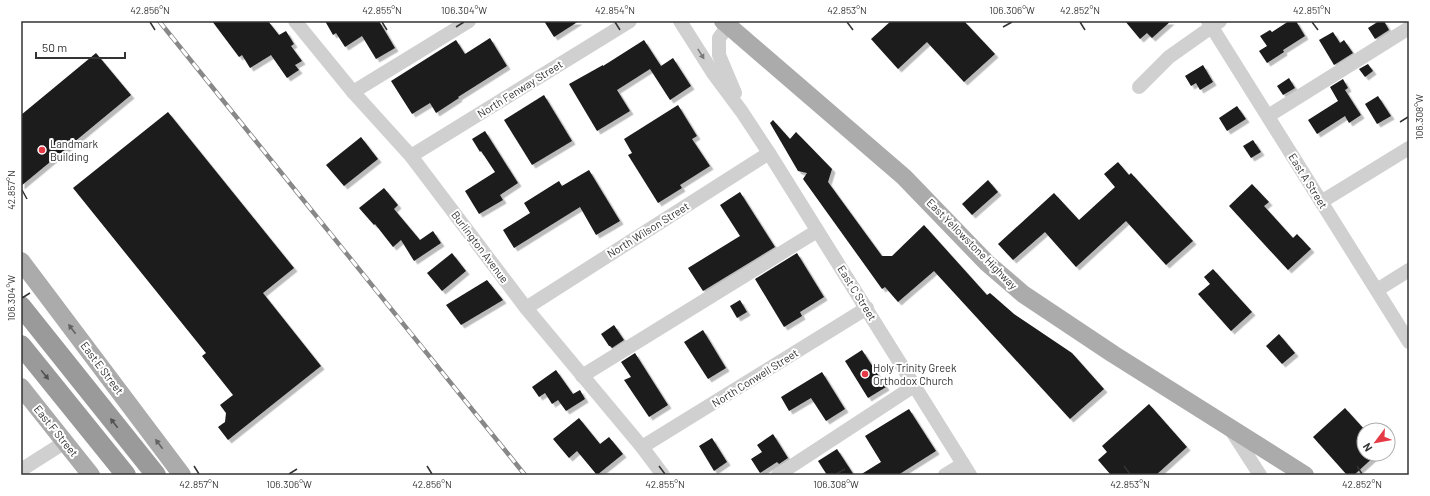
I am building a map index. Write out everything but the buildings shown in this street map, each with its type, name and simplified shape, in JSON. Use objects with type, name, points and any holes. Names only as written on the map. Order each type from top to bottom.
[{"type":"highway","points":[[21,299],[27,313],[156,475]]},
{"type":"highway","points":[[21,344],[126,475]]},
{"type":"main road","name":"East Yellowstone Highway","points":[[726,24],[904,177],[987,263],[1023,294],[1113,354],[1305,475]]},
{"type":"main road","name":"East E Street","points":[[21,261],[182,475]]},
{"type":"main road","name":"East F Street","points":[[21,387],[91,475]]},
{"type":"street","name":"Burlington Avenue","points":[[295,21],[353,92],[410,156],[526,308],[663,475]]},
{"type":"street","points":[[353,92],[469,21]]},
{"type":"street","name":"North Fenway Street","points":[[410,156],[630,21]]},
{"type":"street","name":"East C Street","points":[[680,21],[713,73],[770,153],[817,231],[867,308],[914,386],[967,469]]},
{"type":"street","points":[[1139,87],[1169,57],[1213,23]]},
{"type":"street","name":"East A Street","points":[[1213,23],[1268,116],[1409,342]]},
{"type":"street","name":"East C Street","points":[[726,24],[719,38],[719,55],[742,112]]},
{"type":"street","points":[[1268,116],[1409,28]]},
{"type":"street","points":[[1321,202],[1409,148]]},
{"type":"street","name":"North Wilson Street","points":[[526,308],[770,153]]},
{"type":"street","points":[[582,376],[817,231]]},
{"type":"street","points":[[1377,290],[1409,270]]},
{"type":"street","name":"North Conwell Street","points":[[642,448],[867,308]]},
{"type":"street","points":[[778,475],[914,386]]},
{"type":"street","points":[[1230,428],[1260,475]]},
{"type":"street","points":[[21,470],[65,442]]},
{"type":"street","points":[[945,475],[967,469]]},
{"type":"railway","points":[[159,21],[525,475]]},
{"type":"place","name":"Landmark Building","points":[[42,150]]},
{"type":"place","name":"Holy Trinity Greek Orthodox Church","points":[[865,374]]}]
